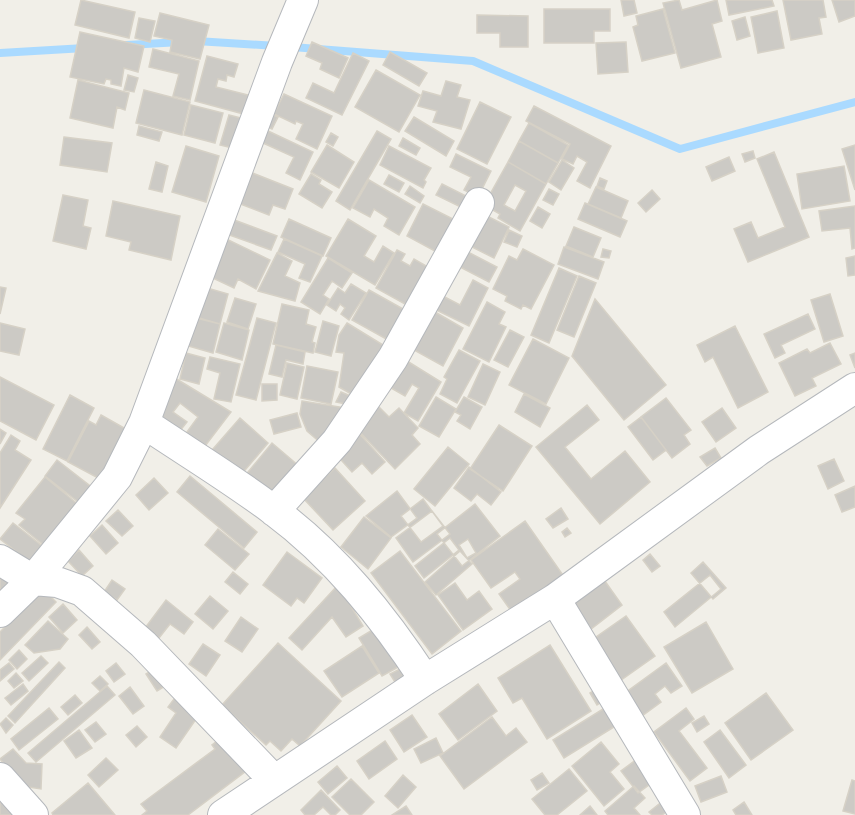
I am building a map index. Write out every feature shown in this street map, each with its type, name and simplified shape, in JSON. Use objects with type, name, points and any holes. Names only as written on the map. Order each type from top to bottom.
[{"type":"street","points":[[0,612],[33,580],[117,477],[144,423],[277,63],[303,0]]},
{"type":"street","points":[[274,511],[337,441],[393,358],[479,203]]},
{"type":"street","points":[[223,815],[425,680],[555,599],[759,450],[855,388]]},
{"type":"street","points":[[144,423],[274,511],[327,557],[351,581],[398,639],[425,680]]},
{"type":"street","points":[[0,560],[33,580],[57,582],[82,591],[143,644],[274,780]]},
{"type":"street","points":[[555,599],[685,815]]},
{"type":"street","points":[[0,778],[33,815]]},
{"type":"building","points":[[81,0],[135,12],[129,38],[75,25]]},
{"type":"building","points":[[621,0],[634,0],[637,13],[624,16]]},
{"type":"building","points":[[679,0],[682,10],[717,0],[722,21],[712,24],[721,57],[681,68],[663,3]]},
{"type":"building","points":[[726,0],[772,0],[774,6],[729,15]]},
{"type":"building","points":[[783,0],[823,0],[826,17],[819,18],[822,34],[791,40]]},
{"type":"building","points":[[832,0],[855,0],[855,16],[839,22]]},
{"type":"building","points":[[544,9],[610,9],[610,31],[594,31],[594,43],[544,43]]},
{"type":"building","points":[[663,9],[675,53],[642,61],[633,27],[638,25],[636,16]]},
{"type":"building","points":[[777,11],[784,48],[758,53],[751,17]]},
{"type":"building","points":[[160,13],[209,25],[200,59],[170,52],[172,40],[154,36]]},
{"type":"building","points":[[477,15],[528,16],[528,47],[500,47],[500,33],[477,33]]},
{"type":"building","points":[[745,17],[750,36],[737,40],[732,21]]},
{"type":"building","points":[[139,18],[155,21],[150,42],[135,38]]},
{"type":"building","points":[[80,32],[144,46],[138,72],[124,68],[121,86],[111,84],[111,80],[106,79],[104,84],[70,77]]},
{"type":"building","points":[[312,42],[348,58],[339,78],[320,69],[322,63],[306,56]]},
{"type":"building","points":[[626,42],[628,72],[598,74],[596,43]]},
{"type":"building","points":[[153,49],[199,61],[190,100],[173,96],[179,74],[149,67]]},
{"type":"building","points":[[390,52],[427,73],[419,86],[383,65]]},
{"type":"building","points":[[353,53],[369,61],[342,115],[306,98],[313,83],[334,93]]},
{"type":"building","points":[[207,56],[238,64],[234,77],[227,75],[226,81],[218,79],[216,87],[256,97],[251,116],[195,101]]},
{"type":"building","points":[[376,70],[420,95],[399,132],[355,107]]},
{"type":"building","points":[[128,75],[138,78],[134,92],[124,90]]},
{"type":"building","points":[[78,80],[129,93],[125,110],[117,107],[113,128],[70,118]]},
{"type":"building","points":[[446,81],[461,85],[457,97],[470,100],[461,129],[433,122],[437,111],[418,106],[423,91],[441,96]]},
{"type":"building","points":[[144,90],[190,102],[182,135],[136,123]]},
{"type":"building","points":[[284,94],[332,116],[317,149],[296,139],[303,124],[296,121],[295,124],[274,114]]},
{"type":"building","points":[[480,102],[511,117],[487,164],[457,149]]},
{"type":"building","points":[[191,105],[223,113],[215,143],[184,135]]},
{"type":"building","points":[[534,106],[611,146],[590,188],[577,181],[587,162],[577,156],[573,164],[562,159],[570,144],[526,121]]},
{"type":"building","points":[[267,112],[278,117],[272,129],[261,124]]},
{"type":"building","points":[[229,115],[245,119],[237,149],[220,145]]},
{"type":"building","points":[[414,117],[454,141],[446,156],[405,131]]},
{"type":"building","points":[[529,123],[568,145],[558,163],[519,141]]},
{"type":"building","points":[[139,126],[162,132],[159,141],[137,135]]},
{"type":"building","points":[[266,130],[313,152],[300,180],[286,173],[294,157],[261,142]]},
{"type":"building","points":[[377,131],[391,139],[350,210],[336,201]]},
{"type":"building","points":[[331,133],[338,137],[333,146],[326,142]]},
{"type":"building","points":[[64,137],[112,143],[107,172],[60,165]]},
{"type":"building","points":[[403,138],[420,148],[416,155],[399,146]]},
{"type":"building","points":[[519,141],[558,163],[546,184],[508,162]]},
{"type":"building","points":[[327,145],[354,162],[339,188],[311,172]]},
{"type":"building","points":[[855,145],[855,190],[842,149]]},
{"type":"building","points":[[186,146],[219,156],[206,202],[172,192]]},
{"type":"building","points":[[389,146],[431,168],[424,180],[426,182],[423,188],[380,165]]},
{"type":"building","points":[[753,151],[755,158],[745,162],[742,154]]},
{"type":"building","points":[[774,152],[809,237],[748,262],[734,229],[751,222],[758,238],[785,227],[757,159]]},
{"type":"building","points":[[456,154],[491,171],[478,197],[464,190],[471,177],[450,167]]},
{"type":"building","points":[[729,157],[735,171],[712,181],[706,167]]},
{"type":"building","points":[[562,160],[574,168],[561,190],[549,182]]},
{"type":"building","points":[[156,162],[168,166],[162,192],[149,189]]},
{"type":"building","points":[[508,162],[546,184],[520,231],[498,218],[500,214],[484,205]],"holes":[[[515,185],[526,191],[515,211],[504,205]]]},
{"type":"building","points":[[844,166],[850,201],[802,209],[797,174]]},
{"type":"building","points":[[250,172],[293,189],[285,209],[273,205],[269,215],[238,203]]},
{"type":"building","points":[[311,174],[321,180],[319,184],[332,192],[322,208],[299,194]]},
{"type":"building","points":[[389,175],[404,183],[399,192],[384,184]]},
{"type":"building","points":[[600,178],[607,181],[604,189],[597,186]]},
{"type":"building","points":[[369,180],[415,207],[399,235],[384,226],[388,218],[374,209],[370,217],[353,208]]},
{"type":"building","points":[[442,184],[478,202],[473,213],[436,195]]},
{"type":"building","points":[[410,186],[424,196],[420,203],[405,194]]},
{"type":"building","points":[[596,187],[628,201],[621,218],[588,204]]},
{"type":"building","points":[[549,189],[559,194],[553,205],[543,200]]},
{"type":"building","points":[[652,190],[660,199],[646,212],[638,203]]},
{"type":"building","points":[[63,195],[88,200],[83,226],[91,228],[86,249],[53,241]]},
{"type":"building","points":[[113,201],[180,216],[171,260],[129,250],[131,242],[106,236]]},
{"type":"building","points":[[585,203],[627,221],[620,237],[578,219]]},
{"type":"building","points":[[423,204],[463,224],[446,257],[407,236]]},
{"type":"building","points":[[855,206],[855,248],[852,249],[850,228],[822,231],[819,211]]},
{"type":"building","points":[[538,207],[550,214],[542,228],[530,221]]},
{"type":"building","points":[[479,212],[509,227],[494,258],[464,243]]},
{"type":"building","points":[[229,218],[277,236],[271,250],[224,233]]},
{"type":"building","points":[[289,219],[331,238],[323,256],[281,237]]},
{"type":"building","points":[[348,219],[376,236],[364,256],[374,262],[383,246],[394,253],[375,285],[326,256]]},
{"type":"building","points":[[574,227],[601,238],[593,257],[566,246]]},
{"type":"building","points":[[509,230],[522,236],[517,247],[504,242]]},
{"type":"building","points":[[220,236],[270,260],[256,289],[238,279],[234,288],[202,273]]},
{"type":"building","points":[[284,239],[322,256],[310,282],[299,278],[305,264],[278,252]]},
{"type":"building","points":[[564,247],[604,262],[598,279],[558,264]]},
{"type":"building","points":[[523,249],[554,265],[531,309],[523,305],[521,309],[505,301],[507,296],[493,289],[509,256],[517,260]]},
{"type":"building","points":[[603,249],[611,251],[609,258],[601,257]]},
{"type":"building","points":[[397,250],[405,254],[401,261],[410,266],[414,259],[435,271],[414,309],[376,288]]},
{"type":"building","points":[[464,250],[497,267],[489,282],[456,265]]},
{"type":"building","points":[[277,253],[292,261],[285,276],[300,283],[295,301],[258,291]]},
{"type":"building","points":[[855,256],[855,275],[848,276],[846,258]]},
{"type":"building","points":[[328,258],[352,273],[342,288],[332,281],[323,295],[329,299],[320,314],[301,302]]},
{"type":"building","points":[[559,268],[577,276],[549,343],[531,335]]},
{"type":"building","points":[[579,276],[596,283],[574,337],[557,330]]},
{"type":"building","points":[[473,280],[488,288],[469,326],[434,309],[441,295],[460,305]]},
{"type":"building","points":[[351,284],[366,293],[349,320],[341,314],[345,308],[340,304],[336,311],[327,305],[338,288],[345,293]]},
{"type":"building","points":[[200,286],[228,294],[220,324],[192,316]]},
{"type":"building","points":[[0,287],[6,288],[0,314]]},
{"type":"building","points":[[369,290],[405,310],[388,340],[352,320]]},
{"type":"building","points":[[830,294],[843,336],[824,342],[811,300]]},
{"type":"building","points":[[235,298],[256,304],[248,329],[227,322]]},
{"type":"building","points":[[595,299],[666,385],[624,420],[572,356]]},
{"type":"building","points":[[487,302],[505,312],[499,324],[506,327],[489,362],[463,349]]},
{"type":"building","points":[[282,304],[309,310],[306,324],[316,327],[312,342],[315,343],[313,353],[273,344]]},
{"type":"building","points":[[435,312],[463,328],[443,366],[414,350]]},
{"type":"building","points":[[808,314],[815,329],[781,345],[785,353],[775,358],[764,334]]},
{"type":"building","points":[[192,317],[220,324],[213,353],[185,345]]},
{"type":"building","points":[[257,318],[276,323],[256,400],[236,395]]},
{"type":"building","points":[[323,321],[339,326],[331,356],[315,352]]},
{"type":"building","points":[[0,323],[25,329],[19,355],[0,351]]},
{"type":"building","points":[[224,323],[249,330],[242,360],[216,352]]},
{"type":"building","points":[[347,323],[388,348],[360,399],[339,387],[344,353],[336,352],[339,335]]},
{"type":"building","points":[[735,326],[768,392],[738,408],[713,357],[705,362],[697,345]]},
{"type":"building","points":[[510,330],[524,337],[508,367],[494,360]]},
{"type":"building","points":[[533,339],[569,358],[546,404],[509,385]]},
{"type":"building","points":[[830,343],[841,364],[812,378],[816,386],[795,396],[779,363],[807,349],[810,353]]},
{"type":"building","points":[[276,345],[305,352],[303,364],[286,360],[282,377],[269,374]]},
{"type":"building","points":[[459,350],[480,361],[457,403],[440,394],[447,379],[444,377]]},
{"type":"building","points":[[186,353],[205,358],[199,384],[180,379]]},
{"type":"building","points":[[855,353],[855,368],[850,355]]},
{"type":"building","points":[[210,357],[240,364],[231,402],[214,399],[220,373],[207,369]]},
{"type":"building","points":[[407,361],[441,382],[418,421],[404,413],[419,388],[412,384],[405,396],[391,388]]},
{"type":"building","points":[[287,363],[304,367],[297,399],[280,395]]},
{"type":"building","points":[[483,364],[500,372],[485,405],[468,397]]},
{"type":"building","points":[[307,366],[338,372],[331,404],[301,398]]},
{"type":"building","points":[[165,372],[231,412],[199,454],[181,440],[198,417],[180,403],[173,412],[187,422],[172,441],[150,422]]},
{"type":"building","points":[[0,377],[54,405],[36,440],[0,421]]},
{"type":"building","points":[[262,384],[277,384],[277,400],[262,401]]},
{"type":"building","points":[[341,392],[353,397],[351,405],[336,402]]},
{"type":"building","points":[[524,394],[550,408],[540,427],[515,412]]},
{"type":"building","points":[[70,395],[94,408],[67,461],[43,449]]},
{"type":"building","points":[[436,397],[456,409],[439,437],[419,426]]},
{"type":"building","points":[[464,397],[482,407],[470,429],[457,421],[461,415],[455,412]]},
{"type":"building","points":[[666,398],[691,430],[684,435],[690,444],[672,458],[641,417]]},
{"type":"building","points":[[302,401],[346,408],[322,444],[307,431],[300,414]]},
{"type":"building","points":[[376,404],[389,417],[399,408],[418,428],[412,435],[420,444],[395,469],[353,425]]},
{"type":"building","points":[[587,405],[599,420],[565,447],[591,479],[625,451],[650,482],[600,524],[536,447]]},
{"type":"building","points":[[722,408],[736,428],[716,442],[702,422]]},
{"type":"building","points":[[297,413],[301,427],[274,434],[270,420]]},
{"type":"building","points":[[101,415],[126,429],[100,479],[68,462],[89,421],[96,425]]},
{"type":"building","points":[[641,417],[666,450],[653,460],[628,427]]},
{"type":"building","points":[[240,418],[268,443],[235,482],[206,457]]},
{"type":"building","points":[[499,425],[532,446],[503,491],[470,469]]},
{"type":"building","points":[[0,429],[6,433],[0,444]]},
{"type":"building","points":[[356,430],[385,462],[372,474],[362,463],[352,472],[333,451]]},
{"type":"building","points":[[11,435],[20,441],[15,450],[31,460],[0,508],[0,453]]},
{"type":"building","points":[[272,443],[299,466],[266,505],[239,483]]},
{"type":"building","points":[[448,447],[469,464],[435,506],[414,489]]},
{"type":"building","points":[[715,448],[721,458],[707,466],[700,457]]},
{"type":"building","points":[[834,459],[844,481],[828,489],[818,466]]},
{"type":"building","points":[[57,460],[94,489],[82,505],[45,476]]},
{"type":"building","points":[[469,467],[501,492],[491,505],[477,494],[471,501],[454,488]]},
{"type":"building","points":[[335,468],[365,501],[333,530],[303,498]]},
{"type":"building","points":[[190,476],[257,532],[244,548],[177,492]]},
{"type":"building","points":[[45,477],[80,506],[46,547],[19,525],[25,519],[16,513]]},
{"type":"building","points":[[154,478],[168,493],[149,510],[136,495]]},
{"type":"building","points":[[855,486],[855,507],[842,512],[835,495]]},
{"type":"building","points":[[397,491],[417,518],[391,537],[366,516]]},
{"type":"building","points":[[423,499],[443,526],[421,542],[401,516]]},
{"type":"building","points":[[475,504],[500,536],[462,566],[437,534]]},
{"type":"building","points":[[561,508],[568,519],[553,528],[546,519]]},
{"type":"building","points":[[118,510],[133,526],[122,536],[106,521]]},
{"type":"building","points":[[432,511],[450,534],[413,562],[396,538]]},
{"type":"building","points":[[364,517],[391,538],[368,569],[341,547]]},
{"type":"building","points":[[525,521],[565,578],[514,615],[499,594],[520,579],[515,572],[491,588],[471,560]]},
{"type":"building","points":[[13,523],[46,549],[34,565],[0,539]]},
{"type":"building","points":[[102,525],[118,543],[106,554],[90,536]]},
{"type":"building","points":[[567,528],[571,533],[565,537],[562,532]]},
{"type":"building","points":[[218,529],[249,554],[235,570],[205,545]]},
{"type":"building","points":[[450,538],[459,550],[424,578],[415,566]]},
{"type":"building","points":[[468,539],[476,553],[467,558],[459,545]]},
{"type":"building","points":[[79,550],[93,566],[82,576],[68,561]]},
{"type":"building","points":[[400,551],[461,631],[432,654],[371,573]]},
{"type":"building","points":[[460,551],[472,564],[436,595],[425,582]]},
{"type":"building","points":[[287,552],[322,578],[304,603],[297,598],[291,606],[263,585]]},
{"type":"building","points":[[650,554],[660,566],[652,572],[643,560]]},
{"type":"building","points":[[703,562],[726,588],[713,599],[691,573]]},
{"type":"building","points":[[0,567],[17,582],[0,602]]},
{"type":"building","points":[[233,572],[248,584],[240,594],[225,582]]},
{"type":"building","points":[[710,575],[721,589],[675,627],[664,612]]},
{"type":"building","points":[[602,577],[622,605],[586,633],[565,605]]},
{"type":"building","points":[[112,580],[125,589],[117,600],[104,592]]},
{"type":"building","points":[[455,583],[467,600],[479,591],[492,609],[463,630],[438,595]]},
{"type":"building","points":[[338,585],[363,626],[346,637],[332,617],[302,650],[289,638]]},
{"type":"building","points":[[42,588],[56,602],[0,660],[0,632]]},
{"type":"building","points":[[210,596],[228,611],[213,629],[195,614]]},
{"type":"building","points":[[166,600],[193,622],[184,634],[170,624],[159,638],[145,628]]},
{"type":"building","points":[[63,604],[77,620],[63,633],[49,617]]},
{"type":"building","points":[[626,616],[655,656],[617,683],[589,642]]},
{"type":"building","points":[[241,617],[258,629],[242,652],[225,641]]},
{"type":"building","points":[[48,621],[68,639],[60,649],[34,653],[25,645]]},
{"type":"building","points":[[706,622],[733,669],[692,693],[664,647]]},
{"type":"building","points":[[379,626],[402,665],[382,676],[359,638]]},
{"type":"building","points":[[87,627],[100,642],[92,649],[79,635]]},
{"type":"building","points":[[278,643],[341,701],[300,746],[292,739],[281,751],[270,741],[266,745],[222,705]]},
{"type":"building","points":[[203,644],[220,655],[206,676],[189,664]]},
{"type":"building","points":[[550,645],[591,711],[547,739],[522,698],[513,703],[498,678]]},
{"type":"building","points":[[362,646],[379,673],[342,697],[324,671]]},
{"type":"building","points":[[19,650],[27,659],[17,669],[9,660]]},
{"type":"building","points":[[41,656],[48,663],[29,681],[22,673]]},
{"type":"building","points":[[59,662],[65,668],[15,723],[8,716]]},
{"type":"building","points":[[9,663],[14,669],[0,681],[0,670]]},
{"type":"building","points":[[116,663],[125,674],[114,682],[106,671]]},
{"type":"building","points":[[666,663],[682,686],[671,693],[665,686],[655,694],[661,702],[642,716],[625,693]]},
{"type":"building","points":[[159,666],[170,683],[157,691],[146,674]]},
{"type":"building","points":[[400,669],[404,677],[395,682],[390,674]]},
{"type":"building","points":[[16,673],[23,681],[14,688],[8,681]]},
{"type":"building","points":[[100,676],[108,684],[100,691],[92,683]]},
{"type":"building","points":[[23,684],[28,691],[11,705],[5,698]]},
{"type":"building","points":[[478,684],[497,711],[458,740],[439,714]]},
{"type":"building","points":[[107,686],[115,695],[36,762],[28,753]]},
{"type":"building","points":[[130,687],[144,706],[133,714],[119,696]]},
{"type":"building","points":[[600,687],[606,699],[597,705],[590,693]]},
{"type":"building","points":[[766,693],[793,730],[751,760],[725,723]]},
{"type":"building","points":[[75,695],[82,703],[68,715],[61,707]]},
{"type":"building","points":[[177,695],[201,712],[176,748],[160,737],[176,713],[168,707]]},
{"type":"building","points":[[611,704],[622,722],[564,758],[553,740]]},
{"type":"building","points":[[49,708],[58,719],[19,750],[11,739]]},
{"type":"building","points":[[686,708],[694,719],[679,731],[707,768],[690,781],[654,732]]},
{"type":"building","points":[[412,715],[427,737],[404,752],[390,730]]},
{"type":"building","points":[[704,716],[709,724],[697,732],[692,723]]},
{"type":"building","points":[[492,717],[506,736],[516,728],[527,742],[464,789],[440,756]]},
{"type":"building","points":[[6,718],[13,725],[6,733],[0,724]]},
{"type":"building","points":[[96,722],[106,734],[95,742],[85,730]]},
{"type":"building","points":[[137,726],[147,737],[136,747],[126,735]]},
{"type":"building","points":[[79,730],[92,748],[76,758],[64,741]]},
{"type":"building","points":[[720,730],[746,765],[729,778],[704,742]]},
{"type":"building","points":[[225,735],[250,768],[188,815],[142,815],[147,811],[141,804],[215,749],[212,745]]},
{"type":"building","points":[[436,738],[443,753],[421,763],[414,749]]},
{"type":"building","points":[[385,741],[397,759],[369,779],[357,761]]},
{"type":"building","points":[[601,742],[619,764],[610,772],[624,789],[604,806],[572,766]]},
{"type":"building","points":[[13,749],[26,763],[42,764],[41,789],[22,786],[0,759]]},
{"type":"building","points":[[106,758],[118,770],[99,787],[88,775]]},
{"type":"building","points":[[637,759],[653,782],[638,793],[621,771]]},
{"type":"building","points":[[337,766],[347,778],[328,794],[318,782]]},
{"type":"building","points":[[569,769],[587,791],[557,815],[545,815],[532,799]]},
{"type":"building","points":[[542,773],[549,783],[537,790],[531,780]]},
{"type":"building","points":[[403,775],[416,787],[398,808],[385,796]]},
{"type":"building","points":[[721,776],[727,792],[701,802],[695,786]]},
{"type":"building","points":[[351,779],[374,802],[361,815],[350,815],[332,797]]},
{"type":"building","points":[[852,780],[855,781],[855,814],[843,811]]},
{"type":"building","points":[[88,783],[115,815],[53,815],[52,813]]},
{"type":"building","points":[[634,786],[645,798],[634,808],[640,815],[608,815],[605,811]]},
{"type":"building","points":[[321,790],[340,810],[335,815],[331,815],[323,807],[314,815],[305,815],[301,810]]},
{"type":"building","points":[[0,792],[19,815],[0,815]]},
{"type":"building","points":[[664,800],[670,809],[662,815],[652,815],[649,812]]},
{"type":"building","points":[[744,802],[752,815],[736,815],[733,810]]},
{"type":"building","points":[[406,806],[412,815],[392,815]]},
{"type":"building","points":[[590,806],[597,815],[580,815]]},
{"type":"waterway","points":[[196,41],[277,46]]},
{"type":"waterway","points":[[127,45],[181,42]]},
{"type":"waterway","points":[[292,47],[473,61],[680,149],[855,102]]},
{"type":"waterway","points":[[0,53],[85,48]]}]
